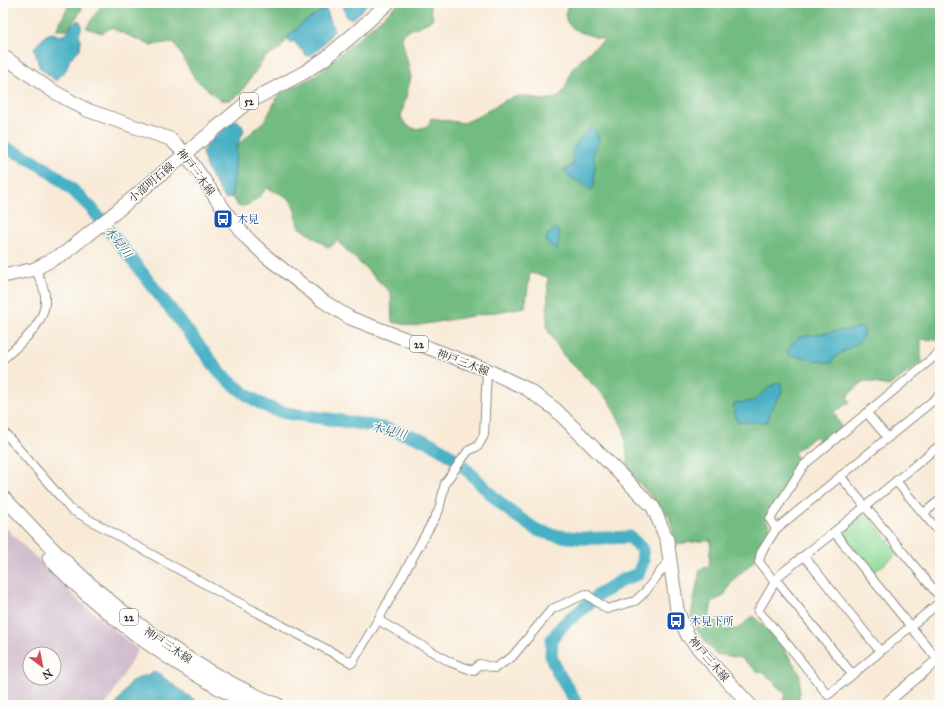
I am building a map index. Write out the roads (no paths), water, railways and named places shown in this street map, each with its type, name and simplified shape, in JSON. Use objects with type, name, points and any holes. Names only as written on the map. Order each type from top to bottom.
[{"type":"main road","name":"小部明石線","points":[[3,276],[35,269],[66,252],[118,211],[244,104],[305,72],[327,57],[388,3]]},
{"type":"main road","name":"神戸三木線","points":[[3,56],[51,90],[87,110],[170,139],[186,154],[227,214],[248,239],[267,257],[323,301],[350,318],[487,370],[527,389],[555,409],[653,507],[667,540],[678,608],[682,623],[688,636],[750,705]]},
{"type":"main road","name":"神戸三木線","points":[[3,496],[65,562],[149,632],[190,660],[232,684],[278,705]]},
{"type":"main road","name":"神戸三木線","points":[[3,509],[59,569],[113,618],[143,641],[184,668],[250,705]]},
{"type":"street","points":[[3,359],[28,336],[38,323],[44,308],[45,294],[35,269]]},
{"type":"street","points":[[776,529],[770,519],[804,465],[940,352]]},
{"type":"street","points":[[3,431],[70,509],[221,593],[352,663],[378,620],[439,510],[445,483],[468,451],[478,446],[484,435],[487,370]]},
{"type":"street","points":[[852,674],[776,580],[773,580],[759,562],[761,552],[776,529],[940,395]]},
{"type":"street","points":[[868,413],[888,438]]},
{"type":"street","points":[[940,445],[782,573],[776,580],[758,611],[779,632],[794,654],[828,695],[940,602]]},
{"type":"street","points":[[840,476],[864,507],[940,597]]},
{"type":"street","points":[[896,481],[940,533]]},
{"type":"street","points":[[924,513],[940,500]]},
{"type":"street","points":[[834,532],[910,626],[939,659],[884,705]]},
{"type":"street","points":[[804,556],[880,651]]},
{"type":"street","points":[[378,620],[450,662],[474,671],[479,664],[495,668],[512,657],[552,609],[586,594],[607,609],[634,601],[645,592],[670,559]]},
{"type":"water","points":[[342,3],[368,3],[354,18],[347,18]]},
{"type":"water","points":[[326,8],[334,31],[319,49],[307,56],[293,41],[291,43],[288,39],[288,35],[294,32],[300,25]]},
{"type":"water","points":[[79,20],[81,25],[79,35],[81,40],[80,49],[70,59],[66,70],[56,81],[39,67],[34,48],[46,35],[53,33],[59,36],[66,34],[72,25]]},
{"type":"water","points":[[234,120],[238,121],[242,125],[244,131],[237,146],[232,197],[225,199],[207,169],[202,152],[210,141]]},
{"type":"water","points":[[592,127],[597,133],[599,141],[593,154],[595,165],[595,184],[592,190],[569,176],[564,170],[567,170],[573,165],[572,154],[577,143]]},
{"type":"water","points":[[556,228],[559,233],[557,251],[546,242],[548,234]]},
{"type":"water","points":[[859,327],[864,328],[864,334],[859,342],[837,355],[831,363],[789,355],[787,350],[799,337]]},
{"type":"water","points":[[781,382],[782,392],[771,410],[767,422],[737,422],[733,405],[738,402],[749,402],[757,398],[767,389]]},
{"type":"water","points":[[155,672],[201,705],[116,705],[131,681]]},
{"type":"waterway","name":"木見川","points":[[3,147],[41,165],[62,181],[93,210],[222,375],[241,391],[255,400],[278,411],[374,426],[423,440],[438,447],[451,456],[511,512],[540,531],[573,538],[630,537],[642,549],[643,562],[638,574],[622,580],[600,594],[563,625],[552,639],[551,656],[557,671],[578,705]]},
{"type":"place","name":"木見","points":[[223,219]]},
{"type":"place","name":"木見下所","points":[[676,621]]}]
